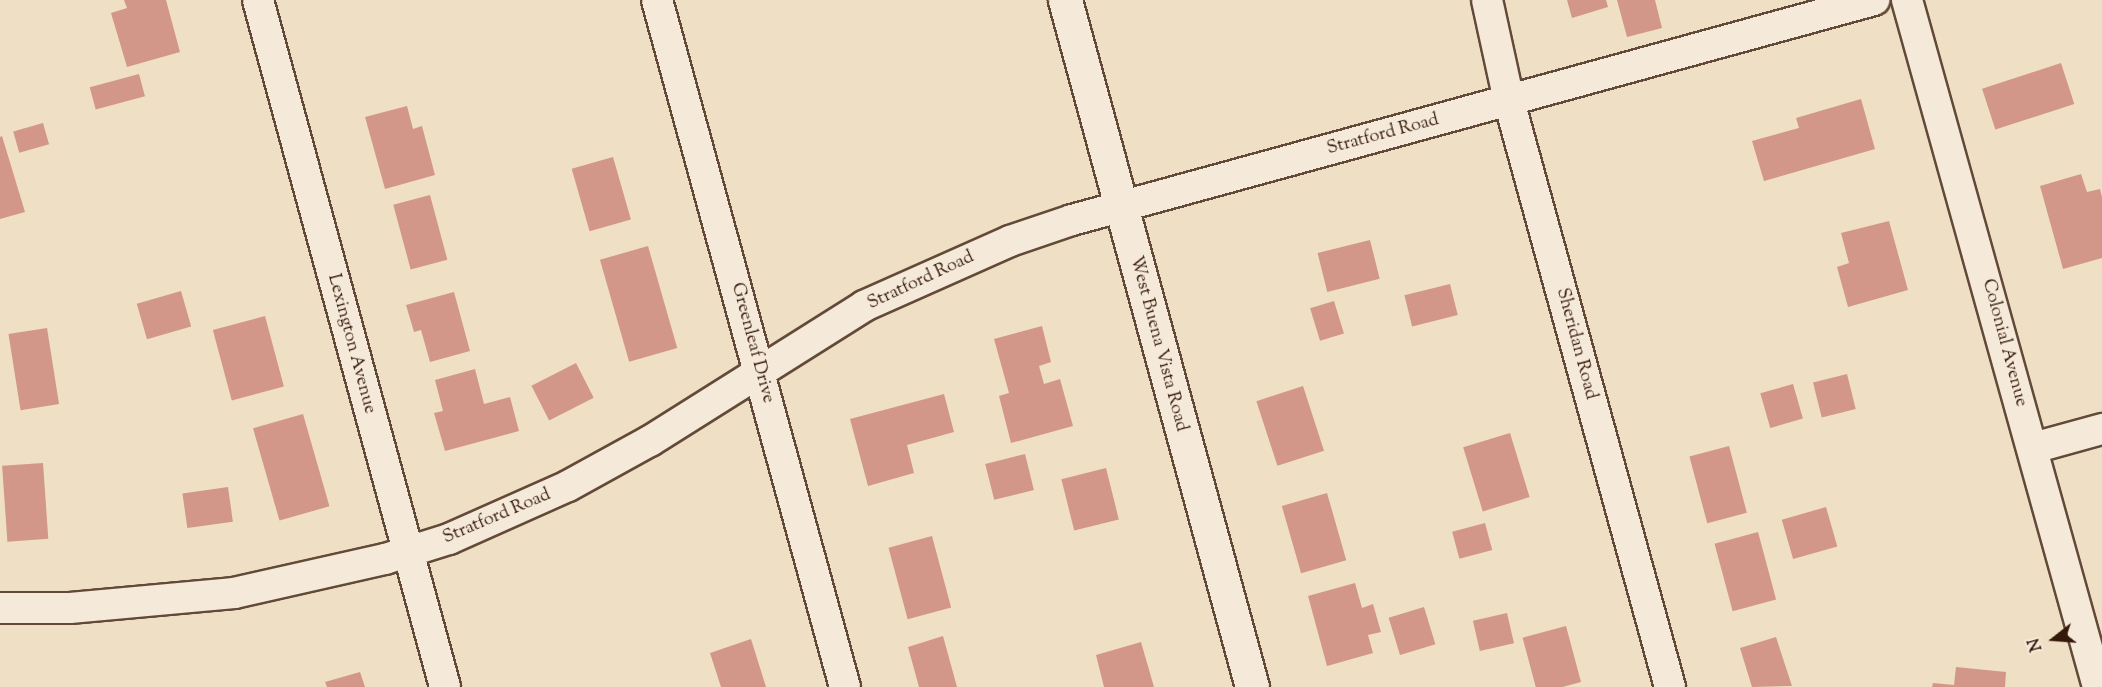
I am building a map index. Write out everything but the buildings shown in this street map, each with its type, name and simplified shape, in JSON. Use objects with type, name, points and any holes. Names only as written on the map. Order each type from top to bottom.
[{"type":"street","name":"Lexington Avenue","points":[[258,0],[445,687]]},
{"type":"street","name":"Greenleaf Drive","points":[[657,0],[846,687]]},
{"type":"street","name":"West Buena Vista Road","points":[[1065,0],[1252,687]]},
{"type":"street","name":"Sheridan Road","points":[[1487,0],[1509,101],[1670,687]]},
{"type":"street","name":"Stratford Road","points":[[0,608],[70,608],[234,593],[408,551],[491,522],[568,486],[650,441],[864,306],[939,270],[1010,241],[1874,0]]},
{"type":"street","name":"Colonial Avenue","points":[[1907,0],[2098,687]]},
{"type":"street","points":[[2033,448],[2102,429]]}]
